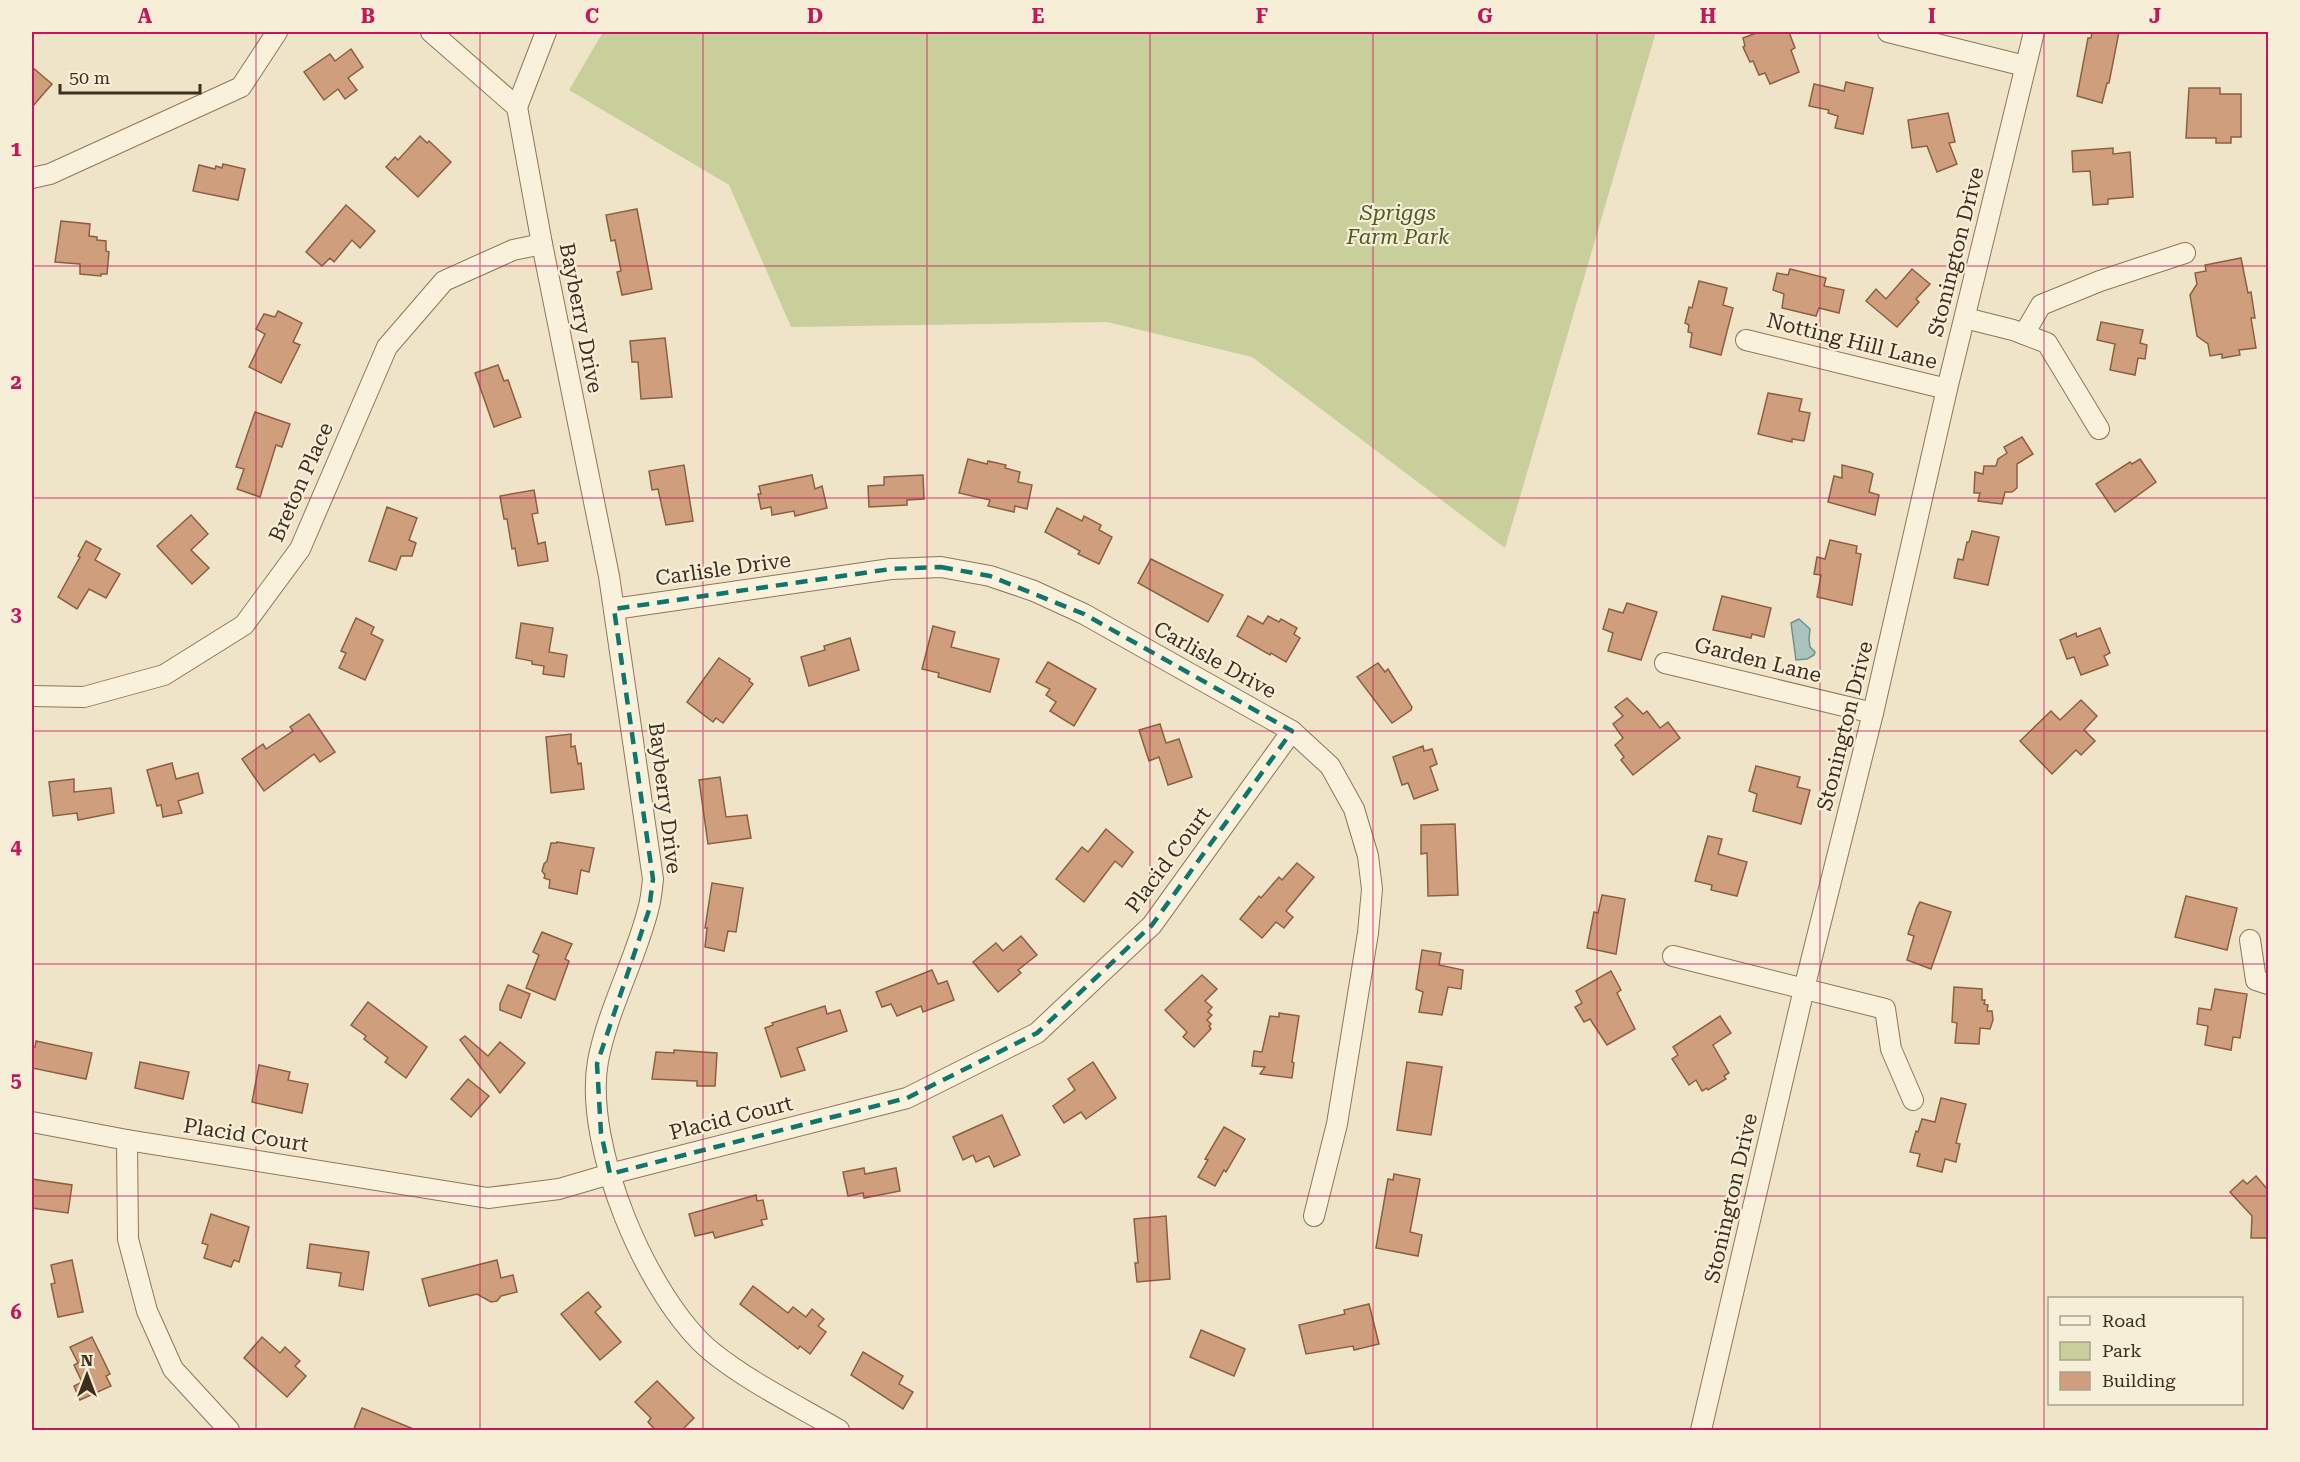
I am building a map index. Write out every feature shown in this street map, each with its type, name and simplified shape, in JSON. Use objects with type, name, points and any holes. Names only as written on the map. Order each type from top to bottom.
[{"type":"street","points":[[32,178],[50,174],[242,87],[277,32]]},
{"type":"street","points":[[431,32],[517,107],[546,32]]},
{"type":"street","points":[[1888,32],[2025,66]]},
{"type":"street","name":"Stonington Drive","points":[[1701,1431],[1804,989],[1873,713],[1947,389],[2034,32]]},
{"type":"street","name":"Bayberry Drive","points":[[517,107],[614,609],[653,879],[649,910],[602,1041],[597,1064],[599,1114],[610,1174],[640,1253],[658,1287],[682,1322],[711,1351],[731,1365],[839,1431]]},
{"type":"street","name":"Breton Place","points":[[32,696],[84,697],[164,675],[244,625],[300,549],[387,347],[444,281],[513,250],[542,244]]},
{"type":"street","points":[[2024,334],[2041,306],[2100,281],[2185,253]]},
{"type":"street","points":[[1965,318],[2024,334],[2047,343],[2099,429]]},
{"type":"street","name":"Notting Hill Lane","points":[[1746,340],[1947,389]]},
{"type":"street","name":"Carlisle Drive","points":[[614,609],[891,569],[941,567],[990,576],[1034,591],[1084,614],[1292,731],[1330,766],[1354,809],[1368,856],[1372,889],[1368,933],[1339,1113],[1314,1216]]},
{"type":"street","name":"Garden Lane","points":[[1665,663],[1873,713]]},
{"type":"street","name":"Placid Court","points":[[32,1122],[127,1140],[488,1198],[559,1189],[907,1098],[1037,1033],[1152,925],[1292,731]]},
{"type":"street","points":[[2250,940],[2256,980],[2268,984]]},
{"type":"street","points":[[1673,956],[1885,1008],[1892,1049],[1913,1100]]},
{"type":"street","points":[[127,1140],[128,1239],[147,1311],[173,1369],[229,1431]]},
{"type":"highlighted area","points":[[941,567],[990,576],[1084,614],[1292,731],[1152,925],[1037,1033],[907,1098],[610,1174],[601,1133],[597,1064],[649,910],[653,879],[614,609],[891,569]]},
{"type":"green space","name":"Spriggs Farm Park","points":[[603,32],[1656,32],[1505,548],[1252,357],[1107,322],[791,327],[729,185],[569,90]]},
{"type":"water","points":[[1799,619],[1810,629],[1810,647],[1815,652],[1807,659],[1796,660],[1791,623]]},
{"type":"building","points":[[1759,32],[1789,32],[1795,48],[1791,50],[1799,72],[1770,84],[1765,73],[1759,75],[1743,47],[1745,46],[1743,38]]},
{"type":"building","points":[[2092,32],[2119,32],[2109,83],[2107,83],[2102,103],[2077,96],[2088,38],[2091,38]]},
{"type":"building","points":[[351,49],[363,67],[348,78],[357,90],[345,99],[338,89],[324,100],[304,72],[330,54],[335,61]]},
{"type":"building","points":[[32,67],[52,84],[32,107]]},
{"type":"building","points":[[1846,82],[1873,88],[1863,134],[1835,128],[1838,116],[1828,113],[1829,110],[1809,106],[1814,84],[1844,91]]},
{"type":"building","points":[[2189,88],[2220,88],[2220,94],[2241,94],[2241,137],[2231,137],[2231,143],[2216,143],[2216,138],[2186,138]]},
{"type":"building","points":[[1948,113],[1955,142],[1949,143],[1957,164],[1937,172],[1927,146],[1912,148],[1908,120]]},
{"type":"building","points":[[420,136],[427,143],[429,141],[451,162],[418,197],[386,167],[395,157],[398,160]]},
{"type":"building","points":[[2113,148],[2113,154],[2130,152],[2133,197],[2108,199],[2108,204],[2093,205],[2090,171],[2073,172],[2072,151]]},
{"type":"building","points":[[223,164],[245,169],[238,200],[193,191],[199,165],[215,169],[216,166],[222,168]]},
{"type":"building","points":[[346,205],[375,231],[360,248],[352,240],[334,262],[330,258],[322,266],[306,252]]},
{"type":"building","points":[[637,209],[652,289],[622,295],[617,272],[621,271],[615,240],[611,241],[606,215]]},
{"type":"building","points":[[61,221],[90,224],[89,236],[106,241],[106,251],[109,252],[107,274],[101,274],[101,276],[80,274],[80,264],[55,262]]},
{"type":"building","points":[[2241,258],[2248,293],[2251,292],[2255,318],[2251,318],[2256,348],[2239,350],[2240,355],[2222,358],[2222,354],[2210,356],[2208,344],[2197,336],[2190,295],[2197,284],[2195,273],[2206,271],[2205,265]]},
{"type":"building","points":[[1790,269],[1826,278],[1824,286],[1844,290],[1839,313],[1819,308],[1816,316],[1782,308],[1784,294],[1773,290],[1777,273],[1788,275]]},
{"type":"building","points":[[1912,269],[1930,284],[1916,299],[1919,302],[1897,327],[1866,301],[1876,289],[1886,299]]},
{"type":"building","points":[[1699,281],[1727,288],[1723,305],[1733,308],[1721,355],[1690,347],[1692,333],[1688,332],[1689,325],[1685,323],[1689,307],[1692,308]]},
{"type":"building","points":[[278,311],[302,323],[293,342],[300,345],[281,383],[249,367],[265,334],[256,329],[264,314],[275,317]]},
{"type":"building","points":[[2101,322],[2143,330],[2140,343],[2147,345],[2145,359],[2138,358],[2135,375],[2110,370],[2115,344],[2097,340]]},
{"type":"building","points":[[665,338],[672,397],[641,399],[638,362],[632,362],[630,341]]},
{"type":"building","points":[[498,365],[504,381],[508,380],[521,417],[494,427],[475,373]]},
{"type":"building","points":[[1768,393],[1802,399],[1799,411],[1810,413],[1804,441],[1792,439],[1792,442],[1758,434]]},
{"type":"building","points":[[255,412],[290,424],[282,447],[276,445],[260,497],[237,489],[244,469],[236,467]]},
{"type":"building","points":[[2022,437],[2033,454],[2017,464],[2017,488],[2012,492],[2005,492],[2002,504],[1978,501],[1980,493],[1974,493],[1975,472],[1983,474],[1984,466],[1996,466],[1998,459],[2007,453],[2004,447]]},
{"type":"building","points":[[968,459],[987,464],[988,461],[1006,465],[1005,468],[1020,472],[1018,482],[1032,485],[1027,509],[1015,506],[1014,512],[988,506],[990,500],[959,493]]},
{"type":"building","points":[[2140,459],[2156,482],[2115,512],[2096,484],[2130,462],[2132,464]]},
{"type":"building","points":[[684,465],[693,521],[666,525],[658,489],[652,490],[649,471]]},
{"type":"building","points":[[1842,465],[1873,474],[1869,492],[1879,495],[1875,515],[1828,502],[1834,476],[1842,478]]},
{"type":"building","points":[[812,475],[815,489],[822,486],[827,508],[795,516],[794,511],[772,515],[771,507],[761,509],[759,486]]},
{"type":"building","points":[[923,475],[924,499],[907,500],[907,505],[869,507],[868,486],[884,485],[884,477]]},
{"type":"building","points":[[534,490],[538,513],[532,514],[538,544],[545,542],[548,561],[518,566],[515,548],[512,549],[507,519],[504,519],[500,496]]},
{"type":"building","points":[[387,507],[417,518],[409,540],[416,543],[412,556],[401,556],[396,570],[369,561]]},
{"type":"building","points":[[1057,508],[1082,521],[1084,516],[1101,525],[1099,530],[1112,537],[1099,564],[1078,554],[1080,551],[1045,532]]},
{"type":"building","points":[[191,515],[208,534],[191,550],[209,568],[192,584],[157,546]]},
{"type":"building","points":[[1972,531],[1999,537],[1988,585],[1954,578],[1958,559],[1963,560]]},
{"type":"building","points":[[1830,540],[1857,546],[1856,553],[1861,554],[1852,605],[1817,597],[1821,575],[1814,574],[1817,557],[1825,559]]},
{"type":"building","points":[[86,541],[101,549],[95,560],[120,574],[106,598],[89,589],[77,609],[58,597]]},
{"type":"building","points":[[1151,559],[1223,595],[1208,622],[1138,583]]},
{"type":"building","points":[[1722,596],[1771,608],[1764,637],[1752,634],[1751,638],[1713,630]]},
{"type":"building","points":[[1627,603],[1657,612],[1641,660],[1608,651],[1613,633],[1603,629],[1609,609],[1623,613]]},
{"type":"building","points":[[1248,616],[1263,624],[1268,616],[1279,622],[1281,619],[1297,628],[1294,634],[1300,638],[1286,662],[1237,636]]},
{"type":"building","points":[[356,618],[374,627],[371,634],[383,640],[365,680],[339,668],[346,653],[341,651]]},
{"type":"building","points":[[521,623],[553,628],[549,652],[567,655],[564,677],[543,674],[544,666],[516,658]]},
{"type":"building","points":[[933,626],[955,632],[951,647],[999,659],[990,692],[938,677],[939,673],[922,669]]},
{"type":"building","points":[[2100,628],[2110,653],[2104,656],[2108,665],[2081,675],[2074,657],[2067,659],[2060,640],[2076,633],[2077,637]]},
{"type":"building","points":[[850,638],[859,670],[809,686],[801,657],[825,650],[824,646]]},
{"type":"building","points":[[719,658],[750,679],[749,681],[753,684],[723,723],[716,718],[713,722],[687,702]]},
{"type":"building","points":[[1048,662],[1096,689],[1074,726],[1050,711],[1056,702],[1046,695],[1050,689],[1036,682]]},
{"type":"building","points":[[1378,663],[1385,672],[1388,669],[1412,707],[1392,723],[1357,677]]},
{"type":"building","points":[[1627,698],[1643,714],[1647,711],[1660,728],[1668,722],[1680,738],[1633,775],[1621,760],[1624,757],[1615,745],[1623,738],[1613,724],[1623,716],[1615,707]]},
{"type":"building","points":[[2081,700],[2097,716],[2084,730],[2095,741],[2081,755],[2076,750],[2052,774],[2020,741],[2051,711],[2060,720]]},
{"type":"building","points":[[309,714],[335,752],[320,762],[314,754],[264,791],[242,759],[263,744],[266,749],[293,731],[290,727]]},
{"type":"building","points":[[1160,724],[1166,743],[1179,739],[1192,777],[1168,785],[1159,757],[1149,761],[1139,730]]},
{"type":"building","points":[[571,734],[571,747],[575,746],[578,764],[581,763],[584,789],[551,793],[546,737]]},
{"type":"building","points":[[1423,746],[1424,751],[1432,749],[1437,764],[1430,767],[1438,790],[1414,799],[1408,783],[1402,785],[1393,757]]},
{"type":"building","points":[[172,763],[176,779],[198,773],[203,793],[178,801],[182,813],[163,817],[161,805],[157,806],[147,770]]},
{"type":"building","points":[[1756,766],[1800,777],[1797,787],[1810,790],[1801,824],[1753,811],[1757,794],[1749,791]]},
{"type":"building","points":[[720,777],[726,817],[747,815],[751,838],[708,844],[699,780]]},
{"type":"building","points":[[74,779],[74,792],[111,788],[114,813],[78,820],[77,813],[53,816],[49,782]]},
{"type":"building","points":[[1455,824],[1458,895],[1428,896],[1427,853],[1421,854],[1421,825]]},
{"type":"building","points":[[1106,829],[1133,852],[1122,867],[1115,861],[1084,902],[1056,879],[1082,847],[1088,852]]},
{"type":"building","points":[[1708,836],[1722,839],[1718,854],[1747,862],[1737,896],[1711,890],[1712,885],[1695,881]]},
{"type":"building","points":[[551,843],[594,848],[589,872],[581,870],[577,894],[549,888],[550,880],[544,878],[542,871]]},
{"type":"building","points":[[1297,863],[1314,877],[1286,911],[1293,917],[1284,928],[1276,922],[1262,938],[1240,919],[1259,896],[1261,898],[1279,877],[1282,880]]},
{"type":"building","points":[[712,883],[743,888],[736,932],[728,931],[724,951],[705,947],[707,928],[705,928]]},
{"type":"building","points":[[1602,895],[1625,899],[1616,954],[1587,948],[1594,912],[1598,913]]},
{"type":"building","points":[[2186,896],[2237,908],[2227,950],[2175,937]]},
{"type":"building","points":[[1920,902],[1951,912],[1931,969],[1907,960],[1914,936],[1908,934]]},
{"type":"building","points":[[542,932],[572,944],[565,959],[569,961],[555,1000],[526,988],[539,955],[533,952]]},
{"type":"building","points":[[1021,936],[1037,955],[1018,970],[1021,973],[998,992],[973,962],[996,943],[1003,951]]},
{"type":"building","points":[[1422,950],[1441,953],[1439,965],[1463,970],[1461,989],[1448,987],[1442,1015],[1419,1012],[1423,992],[1416,989]]},
{"type":"building","points":[[932,970],[938,984],[947,981],[954,1000],[923,1012],[921,1006],[897,1016],[891,1004],[882,1007],[876,992]]},
{"type":"building","points":[[1611,971],[1621,990],[1617,993],[1635,1029],[1607,1045],[1590,1019],[1584,1022],[1575,1007],[1582,1003],[1576,991]]},
{"type":"building","points":[[1202,975],[1217,989],[1205,1001],[1212,1007],[1208,1012],[1212,1015],[1207,1020],[1211,1024],[1209,1026],[1211,1029],[1194,1047],[1183,1037],[1187,1032],[1165,1010]]},
{"type":"building","points":[[508,985],[530,994],[521,1018],[500,1010],[500,1004]]},
{"type":"building","points":[[1954,987],[1982,989],[1982,1000],[1985,1000],[1984,1004],[1988,1005],[1987,1011],[1992,1011],[1993,1020],[1990,1029],[1980,1028],[1979,1044],[1955,1043],[1957,1023],[1952,1022]]},
{"type":"building","points":[[2215,989],[2247,994],[2240,1038],[2233,1037],[2231,1050],[2205,1045],[2208,1026],[2197,1024],[2199,1008],[2211,1010]]},
{"type":"building","points":[[368,1002],[427,1047],[406,1078],[385,1062],[388,1058],[351,1025]]},
{"type":"building","points":[[825,1006],[827,1014],[840,1010],[847,1031],[797,1048],[805,1070],[781,1077],[765,1028],[773,1025],[772,1023]]},
{"type":"building","points":[[1279,1013],[1299,1016],[1292,1078],[1260,1074],[1265,1067],[1252,1066],[1254,1051],[1262,1052],[1270,1016],[1279,1017]]},
{"type":"building","points":[[1720,1016],[1731,1033],[1713,1045],[1729,1073],[1724,1076],[1726,1079],[1702,1091],[1696,1080],[1689,1085],[1672,1059],[1678,1055],[1673,1047]]},
{"type":"building","points":[[465,1036],[488,1056],[500,1042],[525,1063],[500,1093],[460,1040]]},
{"type":"building","points":[[36,1041],[92,1053],[86,1079],[32,1068],[32,1047],[35,1047]]},
{"type":"building","points":[[674,1050],[717,1053],[715,1086],[697,1086],[697,1081],[652,1079],[656,1052],[674,1053]]},
{"type":"building","points":[[140,1062],[189,1072],[183,1099],[135,1088]]},
{"type":"building","points":[[1093,1062],[1116,1098],[1086,1119],[1081,1112],[1064,1123],[1053,1106],[1075,1090],[1068,1079]]},
{"type":"building","points":[[1407,1062],[1442,1067],[1431,1135],[1397,1130]]},
{"type":"building","points":[[259,1065],[290,1072],[288,1080],[308,1084],[302,1113],[252,1102]]},
{"type":"building","points":[[468,1079],[489,1096],[471,1117],[451,1099]]},
{"type":"building","points":[[1941,1098],[1966,1104],[1956,1143],[1960,1144],[1956,1162],[1945,1159],[1942,1172],[1917,1166],[1920,1154],[1910,1152],[1922,1119],[1935,1122]]},
{"type":"building","points":[[1002,1115],[1020,1155],[994,1167],[989,1156],[976,1162],[973,1155],[963,1160],[953,1137]]},
{"type":"building","points":[[1224,1127],[1245,1139],[1215,1186],[1198,1177],[1208,1160],[1205,1159]]},
{"type":"building","points":[[864,1168],[865,1174],[896,1168],[900,1191],[864,1198],[863,1193],[848,1196],[843,1172]]},
{"type":"building","points":[[1394,1174],[1420,1179],[1410,1232],[1422,1235],[1418,1256],[1376,1248],[1388,1179],[1393,1180]]},
{"type":"building","points":[[2256,1176],[2268,1190],[2268,1238],[2251,1238],[2252,1216],[2230,1192],[2243,1180],[2247,1184]]},
{"type":"building","points":[[32,1179],[72,1185],[68,1213],[32,1208]]},
{"type":"building","points":[[756,1195],[757,1201],[763,1200],[767,1219],[761,1220],[763,1225],[715,1238],[713,1232],[695,1236],[689,1214]]},
{"type":"building","points":[[211,1214],[249,1227],[239,1262],[234,1260],[231,1267],[204,1258],[208,1245],[202,1243]]},
{"type":"building","points":[[1166,1216],[1170,1279],[1137,1282],[1135,1263],[1138,1263],[1134,1219]]},
{"type":"building","points":[[310,1244],[369,1252],[363,1290],[339,1286],[341,1273],[307,1268]]},
{"type":"building","points":[[72,1260],[83,1312],[58,1317],[51,1284],[55,1283],[51,1265]]},
{"type":"building","points":[[497,1260],[501,1278],[513,1275],[517,1292],[501,1296],[497,1301],[491,1302],[477,1294],[429,1306],[422,1279]]},
{"type":"building","points":[[753,1286],[788,1313],[793,1307],[806,1317],[812,1309],[824,1319],[818,1326],[826,1332],[810,1354],[800,1346],[798,1349],[740,1304]]},
{"type":"building","points":[[588,1292],[601,1307],[595,1312],[621,1342],[600,1360],[561,1314]]},
{"type":"building","points":[[1369,1304],[1379,1344],[1354,1350],[1353,1346],[1306,1354],[1299,1325],[1345,1314],[1344,1310]]},
{"type":"building","points":[[1201,1330],[1245,1349],[1234,1376],[1190,1357]]},
{"type":"building","points":[[92,1337],[110,1374],[106,1376],[111,1386],[80,1400],[74,1386],[82,1382],[74,1365],[78,1363],[70,1347]]},
{"type":"building","points":[[262,1337],[280,1353],[285,1347],[300,1361],[295,1366],[306,1376],[287,1397],[244,1358]]},
{"type":"building","points":[[863,1352],[903,1376],[899,1384],[913,1392],[903,1409],[851,1375]]},
{"type":"building","points":[[657,1381],[694,1418],[681,1431],[656,1431],[648,1422],[651,1418],[635,1402]]},
{"type":"building","points":[[362,1408],[416,1430],[416,1431],[353,1431]]}]
